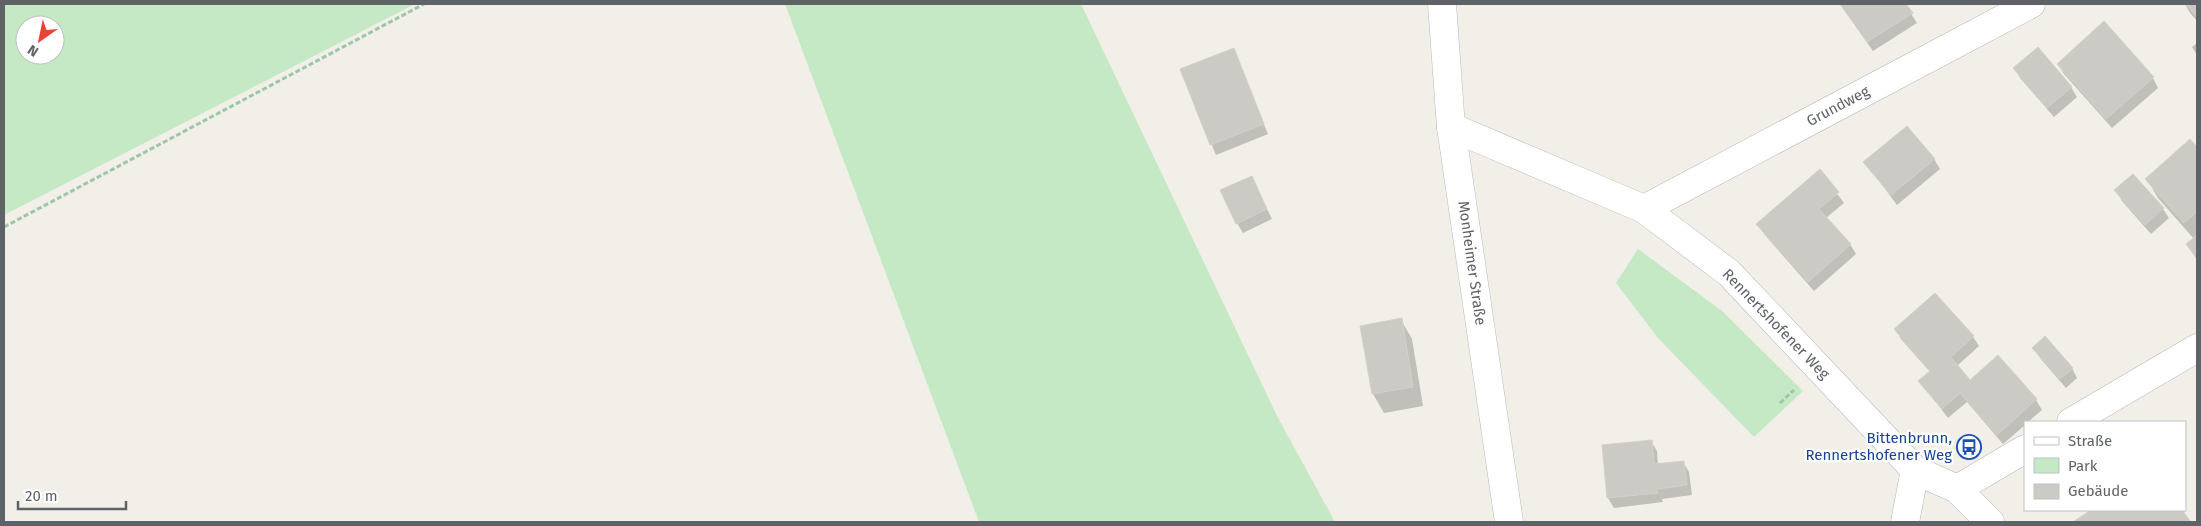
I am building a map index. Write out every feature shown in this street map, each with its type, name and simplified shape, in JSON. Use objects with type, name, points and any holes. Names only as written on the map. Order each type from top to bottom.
[{"type":"street","name":"Monheimer Straße","points":[[1442,4],[1451,127],[1509,522]]},
{"type":"street","name":"Grundweg","points":[[1644,209],[2031,4]]},
{"type":"street","name":"Rennertshofener Weg","points":[[1451,127],[1644,209],[1729,273],[1915,470],[1957,489],[1990,522]]},
{"type":"street","points":[[2072,421],[2197,348]]},
{"type":"street","points":[[1957,489],[2024,450]]},
{"type":"street","points":[[1904,522],[1915,470]]},
{"type":"path","points":[[4,227],[424,4]]},
{"type":"green space","points":[[4,4],[415,4],[4,215]]},
{"type":"green space","points":[[785,4],[1081,4],[1277,416],[1335,522],[979,522]]},
{"type":"green space","points":[[1638,249],[1722,311],[1803,391],[1754,437],[1658,338],[1616,283]]},
{"type":"building","points":[[1840,4],[1906,4],[1913,13],[1867,42]]},
{"type":"building","points":[[2186,4],[2197,4],[2197,17]]},
{"type":"building","points":[[2104,21],[2154,77],[2106,119],[2057,64]]},
{"type":"building","points":[[2038,47],[2072,87],[2047,108],[2013,68]]},
{"type":"building","points":[[1234,48],[1264,124],[1210,145],[1180,69]]},
{"type":"building","points":[[1907,126],[1935,159],[1891,195],[1863,162]]},
{"type":"building","points":[[2190,139],[2197,147],[2197,212],[2184,223],[2145,179]]},
{"type":"building","points":[[1820,169],[1839,192],[1819,209],[1851,244],[1808,282],[1756,224]]},
{"type":"building","points":[[2133,174],[2164,208],[2145,225],[2114,190]]},
{"type":"building","points":[[1252,176],[1267,209],[1236,224],[1220,190]]},
{"type":"building","points":[[2197,235],[2197,259],[2186,244]]},
{"type":"building","points":[[1935,293],[1974,336],[1951,357],[1970,380],[1998,355],[2037,399],[1997,435],[1960,393],[1942,409],[1918,381],[1930,371],[1894,329]]},
{"type":"building","points":[[1402,318],[1413,387],[1372,394],[1360,326]]},
{"type":"building","points":[[2045,336],[2073,368],[2060,379],[2032,348]]},
{"type":"building","points":[[1652,440],[1654,464],[1684,461],[1687,485],[1657,489],[1658,493],[1607,498],[1602,445]]},
{"type":"building","points":[[2090,511],[2183,511],[2191,522],[2073,522]]},
{"type":"place","name":"Bittenbrunn, Rennertshofener Weg","points":[[1969,447]]}]
